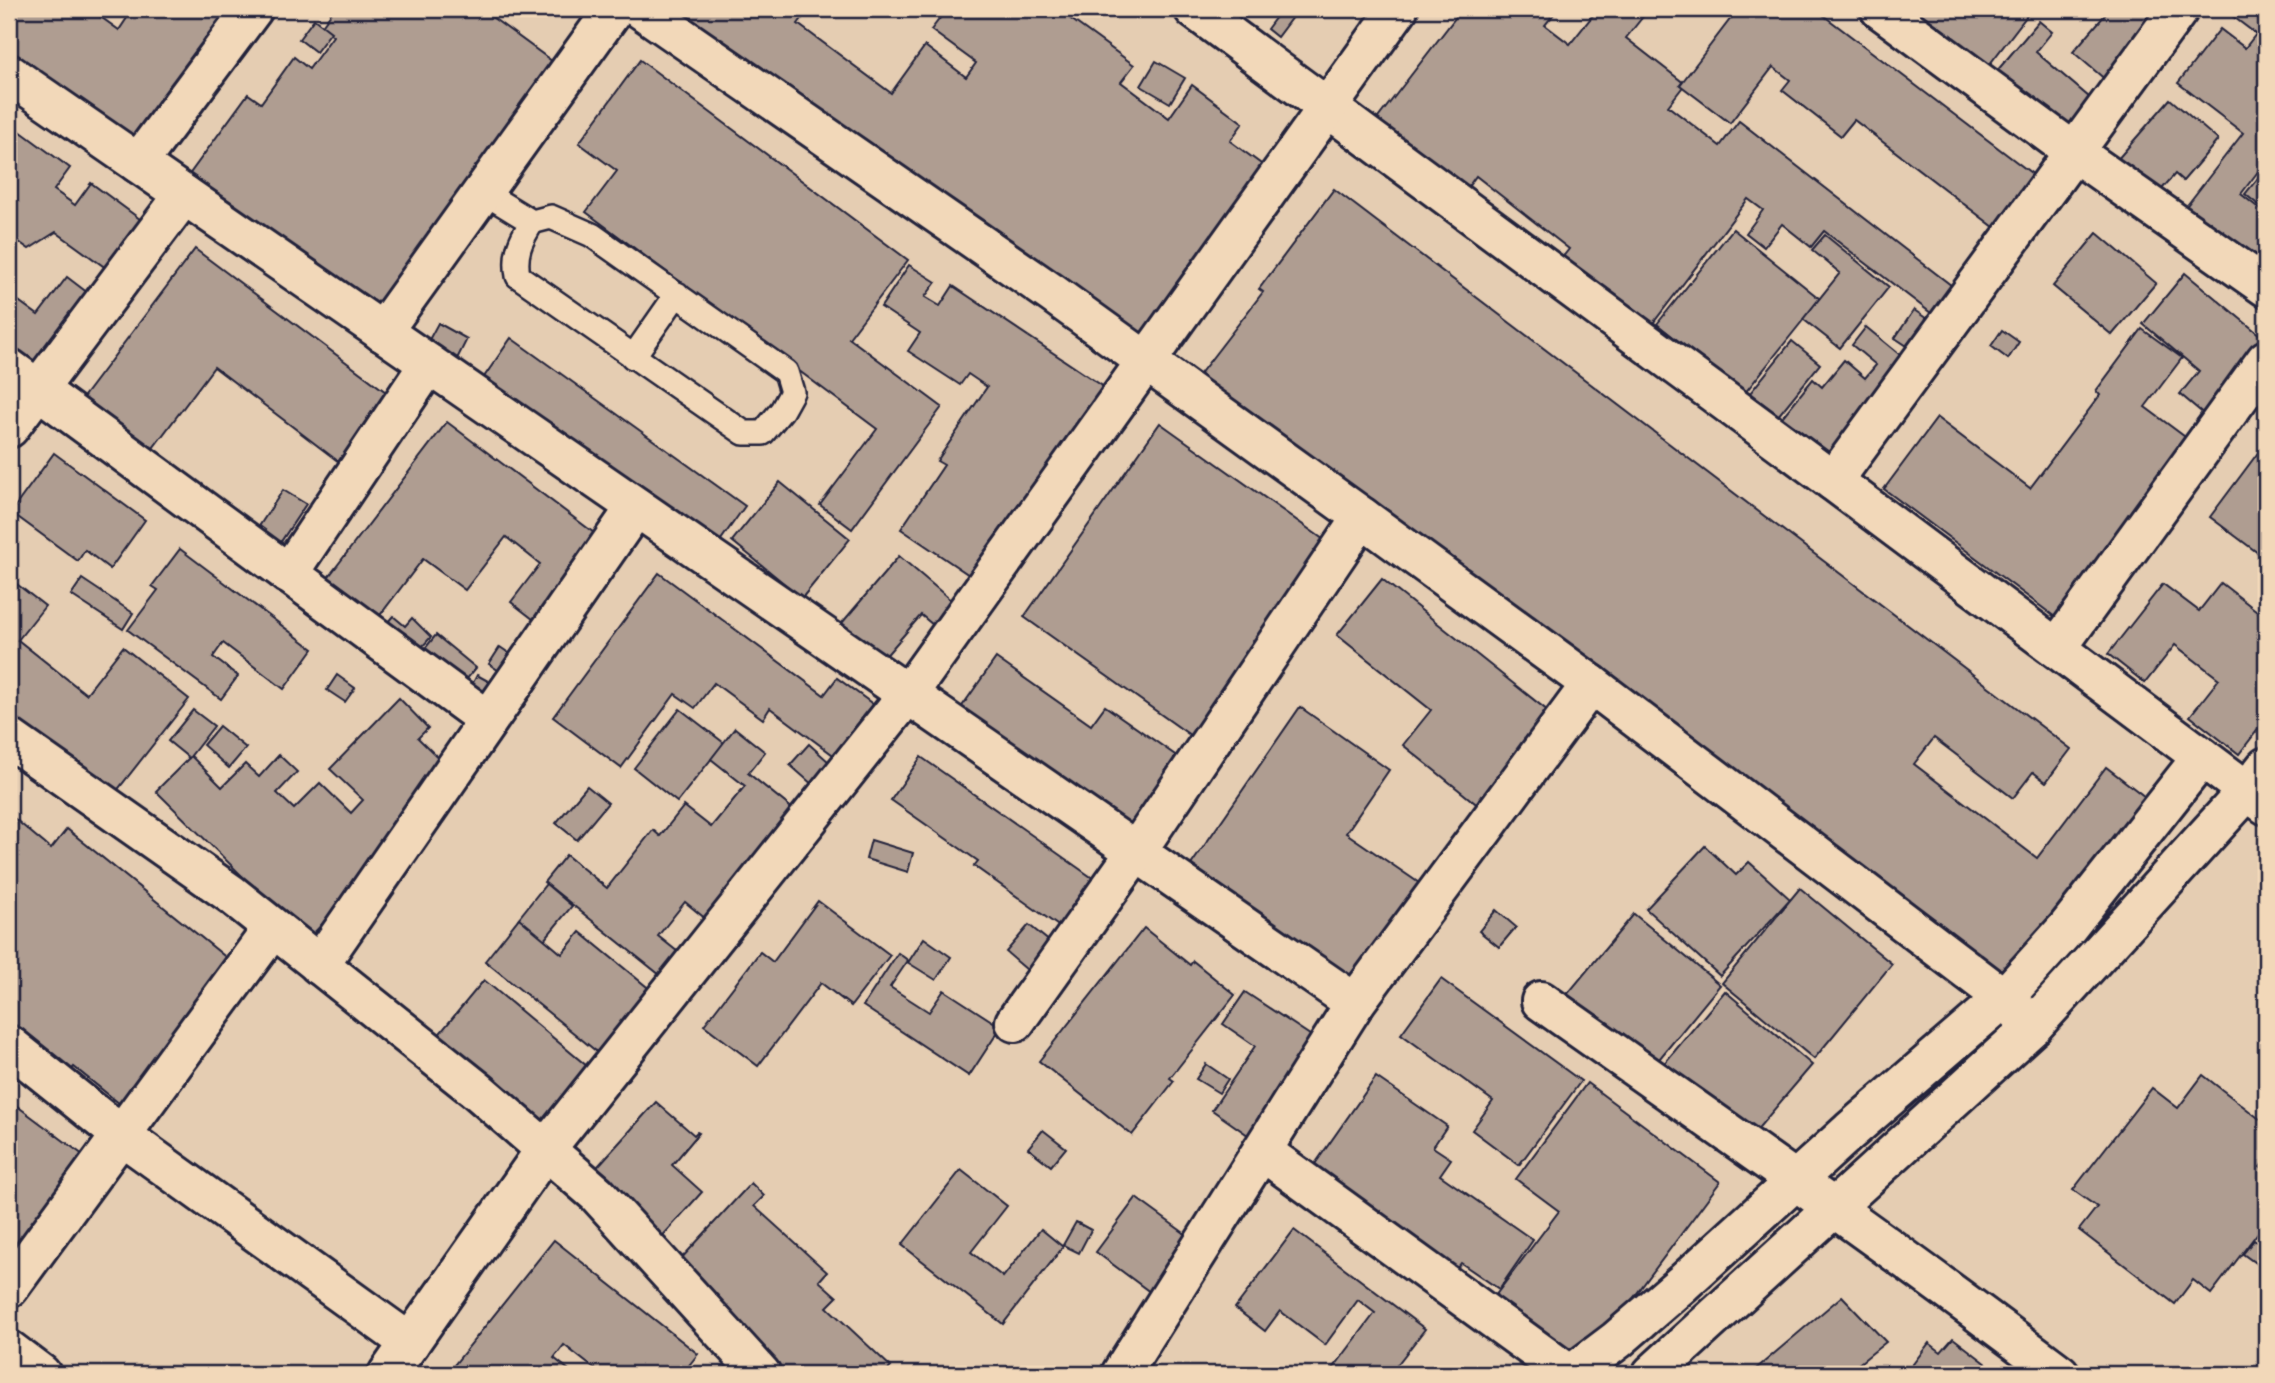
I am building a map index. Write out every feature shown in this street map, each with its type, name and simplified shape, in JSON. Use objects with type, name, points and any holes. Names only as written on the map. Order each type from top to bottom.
[{"type":"street","points":[[138,163],[253,9]]},
{"type":"street","points":[[382,332],[614,9]]},
{"type":"street","points":[[641,9],[1054,294],[1591,684],[2004,998],[2032,1026]]},
{"type":"street","points":[[1194,9],[2202,757],[2260,788],[2032,1026],[1834,1210],[1651,1374]]},
{"type":"street","points":[[388,1374],[545,1150],[908,694],[1398,9]]},
{"type":"street","points":[[1880,9],[2074,152],[2266,287]]},
{"type":"street","points":[[1833,481],[2179,9]]},
{"type":"street","points":[[9,74],[1355,1003]]},
{"type":"street","points":[[9,428],[23,379],[184,195]]},
{"type":"street","points":[[2057,648],[2266,360]]},
{"type":"street","points":[[288,574],[429,364]]},
{"type":"street","points":[[23,379],[488,720]]},
{"type":"street","points":[[319,965],[636,507]]},
{"type":"street","points":[[1015,1022],[1136,852],[1362,517]]},
{"type":"street","points":[[1121,1374],[1355,1003],[1591,684]]},
{"type":"street","points":[[9,738],[230,894],[478,1091],[597,1194],[761,1374]]},
{"type":"street","points":[[1262,1151],[1570,1374],[1616,1340],[1673,1291],[2004,998],[2067,928],[2202,757]]},
{"type":"street","points":[[9,1288],[273,928]]},
{"type":"street","points":[[1541,1001],[1984,1316],[2060,1374]]},
{"type":"street","points":[[9,1045],[121,1135],[410,1343]]},
{"type":"street","points":[[9,1350],[41,1374]]},
{"type":"lane","points":[[483,192],[532,222]]},
{"type":"lane","points":[[551,216],[592,235],[786,372],[792,391],[782,410],[763,433],[744,433],[519,276],[516,264],[518,244],[532,222],[551,216]]},
{"type":"lane","points":[[633,358],[677,294]]},
{"type":"building","points":[[9,9],[103,9],[98,15],[119,30],[133,9],[236,9],[149,158],[9,65]]},
{"type":"building","points":[[334,9],[481,9],[560,67],[376,318],[183,183],[248,94],[261,103],[294,57],[309,69],[333,36],[321,27]]},
{"type":"building","points":[[668,9],[809,9],[798,24],[891,93],[925,46],[966,77],[976,63],[931,30],[947,9],[1057,9],[1134,65],[1121,82],[1169,118],[1192,85],[1243,123],[1230,141],[1272,172],[1136,356]]},
{"type":"building","points":[[1279,9],[1298,9],[1277,37],[1267,29],[1281,10]]},
{"type":"building","points":[[1462,9],[1558,9],[1545,25],[1570,44],[1598,9],[1649,9],[1626,38],[1685,84],[1668,106],[1720,146],[1739,121],[1965,296],[1944,323],[1824,231],[1811,247],[1782,224],[1764,247],[1746,233],[1763,210],[1748,199],[1647,331],[1558,263],[1569,249],[1476,176],[1465,191],[1375,122]]},
{"type":"building","points":[[1738,9],[1815,9],[2047,185],[2007,237],[1854,120],[1841,136],[1782,90],[1790,80],[1773,67],[1730,123],[1680,85]]},
{"type":"building","points":[[1889,9],[2032,9],[1979,78]]},
{"type":"building","points":[[2110,9],[2176,9],[2114,87],[2073,52]]},
{"type":"building","points":[[2229,9],[2266,9],[2266,161],[2241,194],[2266,214],[2266,284],[2178,217],[2243,133],[2178,83],[2220,29],[2245,48],[2256,34],[2227,12]]},
{"type":"building","points":[[314,19],[331,32],[316,52],[299,39]]},
{"type":"building","points":[[2039,21],[2052,32],[2036,52],[2103,109],[2072,147],[1991,78]]},
{"type":"building","points":[[640,60],[908,260],[849,338],[942,407],[852,529],[820,505],[877,429],[586,212],[617,171],[579,143]]},
{"type":"building","points":[[1156,61],[1185,78],[1170,103],[1141,86]]},
{"type":"building","points":[[2170,99],[2218,140],[2183,181],[2175,174],[2150,203],[2110,168]]},
{"type":"building","points":[[9,123],[70,168],[54,190],[75,205],[91,183],[152,228],[117,276],[56,232],[29,249],[16,240],[9,250]]},
{"type":"building","points":[[2266,168],[2266,211],[2245,194]]},
{"type":"building","points":[[1334,189],[2071,749],[2046,782],[2033,772],[2013,798],[1934,738],[1914,764],[2037,858],[2106,767],[2149,800],[2008,987],[1196,379],[1263,292],[1259,289]]},
{"type":"building","points":[[1733,229],[1820,299],[1744,394],[1657,324]]},
{"type":"building","points":[[2097,233],[2156,283],[2112,335],[2053,286]]},
{"type":"building","points":[[1825,235],[1889,287],[1840,348],[1803,319],[1840,273],[1812,250]]},
{"type":"building","points":[[195,249],[398,401],[347,468],[214,367],[141,464],[72,412]]},
{"type":"building","points":[[909,265],[936,282],[925,297],[940,306],[953,286],[1113,393],[981,583],[901,529],[944,465],[937,461],[987,387],[968,374],[960,385],[908,351],[920,333],[881,307]]},
{"type":"building","points":[[2185,273],[2266,340],[2266,365],[2217,425],[2180,394],[2199,371],[2143,324]]},
{"type":"building","points":[[67,277],[101,303],[41,386],[9,363],[9,294],[38,315]]},
{"type":"building","points":[[1914,310],[1939,327],[1921,355],[1895,338]]},
{"type":"building","points":[[438,323],[467,339],[454,365],[424,349]]},
{"type":"building","points":[[1866,327],[1905,359],[1835,468],[1778,422],[1813,379],[1822,387],[1844,360],[1865,378],[1876,365],[1852,345]]},
{"type":"building","points":[[2142,329],[2182,358],[2145,407],[2204,451],[2071,629],[1884,489],[1937,418],[2030,488],[2100,395],[2096,391]]},
{"type":"building","points":[[2002,330],[2019,342],[2008,359],[1991,346]]},
{"type":"building","points":[[511,338],[745,506],[718,544],[484,377]]},
{"type":"building","points":[[1792,341],[1820,364],[1778,416],[1750,393]]},
{"type":"building","points":[[447,422],[606,542],[542,626],[511,602],[540,564],[506,537],[465,590],[423,559],[371,627],[320,588]]},
{"type":"building","points":[[1160,423],[1341,552],[1204,745],[1024,617]]},
{"type":"building","points":[[2266,442],[2266,559],[2210,517]]},
{"type":"building","points":[[54,453],[145,520],[110,569],[85,550],[78,561],[11,512]]},
{"type":"building","points":[[780,482],[850,539],[802,598],[732,541]]},
{"type":"building","points":[[283,490],[306,504],[278,546],[256,531]]},
{"type":"building","points":[[180,549],[313,649],[284,689],[223,643],[213,657],[238,676],[221,699],[128,630],[158,590],[152,586]]},
{"type":"building","points":[[899,556],[959,607],[939,630],[921,615],[884,658],[842,623]]},
{"type":"building","points":[[659,573],[824,695],[837,678],[874,705],[836,757],[770,708],[763,719],[714,683],[695,708],[675,694],[621,768],[553,717]]},
{"type":"building","points":[[9,578],[45,606],[18,640],[86,694],[123,647],[189,699],[108,802],[9,724]]},
{"type":"building","points":[[82,579],[133,613],[123,629],[71,595]]},
{"type":"building","points":[[1382,579],[1563,723],[1490,815],[1403,745],[1431,710],[1337,635]]},
{"type":"building","points":[[2221,583],[2266,618],[2266,680],[2263,685],[2266,688],[2266,719],[2239,754],[2190,716],[2219,679],[2175,645],[2145,683],[2108,654],[2163,584],[2199,611]]},
{"type":"building","points":[[393,616],[405,626],[412,618],[431,637],[411,659],[381,630]]},
{"type":"building","points":[[436,635],[476,668],[452,697],[412,664]]},
{"type":"building","points":[[500,647],[519,660],[508,677],[489,664]]},
{"type":"building","points":[[996,658],[1091,725],[1105,706],[1198,771],[1147,844],[958,712]]},
{"type":"building","points":[[337,675],[355,688],[345,702],[327,690]]},
{"type":"building","points":[[477,675],[497,686],[487,705],[467,694]]},
{"type":"building","points":[[399,698],[428,728],[418,738],[461,780],[307,940],[156,791],[191,756],[222,787],[245,764],[259,777],[279,755],[297,772],[277,793],[294,809],[320,783],[351,813],[363,800],[330,769]]},
{"type":"building","points":[[1300,707],[1389,770],[1346,833],[1441,898],[1367,1005],[1182,878]]},
{"type":"building","points":[[680,709],[724,743],[677,802],[634,768]]},
{"type":"building","points":[[193,710],[214,726],[189,758],[168,741]]},
{"type":"building","points":[[219,726],[246,748],[229,768],[203,745]]},
{"type":"building","points":[[735,728],[765,752],[748,773],[800,815],[712,924],[685,902],[658,936],[683,956],[665,979],[544,882],[566,855],[607,888],[653,830],[660,836],[684,806],[711,827],[745,786],[711,759]]},
{"type":"building","points":[[809,744],[839,771],[821,792],[790,765]]},
{"type":"building","points":[[921,757],[1101,884],[1067,932],[974,866],[978,861],[891,800]]},
{"type":"building","points":[[587,786],[608,803],[577,840],[556,823]]},
{"type":"building","points":[[9,814],[51,849],[67,829],[239,968],[125,1108],[74,1067],[55,1089],[9,1051]]},
{"type":"building","points":[[871,840],[913,853],[908,872],[866,859]]},
{"type":"building","points":[[1705,846],[1736,875],[1749,862],[1790,899],[1720,976],[1646,909]]},
{"type":"building","points":[[546,884],[572,906],[544,940],[518,919]]},
{"type":"building","points":[[1800,888],[1892,964],[1814,1059],[1722,983]]},
{"type":"building","points":[[818,901],[890,955],[851,1006],[821,983],[758,1066],[704,1025],[760,952],[773,962]]},
{"type":"building","points":[[1496,910],[1516,927],[1499,947],[1479,931]]},
{"type":"building","points":[[1634,914],[1720,985],[1646,1075],[1560,1003]]},
{"type":"building","points":[[519,918],[562,954],[580,932],[658,996],[607,1060],[485,961]]},
{"type":"building","points":[[1029,925],[1056,947],[1033,975],[1006,952]]},
{"type":"building","points":[[1144,928],[1190,965],[1193,961],[1235,995],[1170,1078],[1174,1081],[1132,1135],[1039,1061]]},
{"type":"building","points":[[924,938],[951,957],[936,980],[907,962],[890,987],[929,1012],[944,990],[1001,1027],[969,1076],[863,1006],[898,953],[909,961]]},
{"type":"building","points":[[1441,979],[1581,1081],[1519,1165],[1472,1130],[1493,1101],[1401,1034]]},
{"type":"building","points":[[484,980],[600,1077],[547,1141],[431,1044]]},
{"type":"building","points":[[1725,991],[1812,1065],[1743,1146],[1657,1072]]},
{"type":"building","points":[[1245,992],[1334,1051],[1268,1149],[1212,1110],[1255,1046],[1223,1024]]},
{"type":"building","points":[[1206,1064],[1228,1079],[1219,1093],[1196,1079]]},
{"type":"building","points":[[2203,1075],[2266,1124],[2266,1159],[2260,1167],[2266,1172],[2266,1222],[2211,1294],[2193,1280],[2175,1304],[2079,1230],[2097,1207],[2073,1190],[2152,1088],[2178,1108]]},
{"type":"building","points":[[1376,1077],[1447,1126],[1433,1147],[1451,1159],[1440,1175],[1533,1240],[1499,1289],[1461,1263],[1452,1275],[1308,1174]]},
{"type":"building","points":[[1587,1083],[1720,1182],[1582,1367],[1492,1300],[1559,1211],[1516,1179]]},
{"type":"building","points":[[9,1100],[95,1164],[9,1280]]},
{"type":"building","points":[[656,1102],[694,1135],[699,1133],[672,1165],[702,1192],[650,1250],[580,1186]]},
{"type":"building","points":[[1043,1130],[1066,1148],[1051,1166],[1028,1148]]},
{"type":"building","points":[[961,1170],[1007,1206],[971,1252],[1003,1277],[1041,1229],[1063,1247],[1003,1324],[902,1245]]},
{"type":"building","points":[[751,1183],[764,1196],[754,1206],[827,1272],[819,1281],[837,1297],[827,1307],[891,1367],[884,1374],[772,1374],[666,1275]]},
{"type":"building","points":[[1136,1198],[1202,1246],[1162,1301],[1096,1252]]},
{"type":"building","points":[[1076,1222],[1091,1230],[1079,1253],[1063,1245]]},
{"type":"building","points":[[1294,1230],[1425,1329],[1390,1374],[1329,1374],[1375,1313],[1358,1300],[1325,1345],[1280,1311],[1265,1331],[1235,1308]]},
{"type":"building","points":[[554,1240],[698,1354],[682,1374],[601,1374],[564,1345],[554,1358],[574,1374],[447,1374]]},
{"type":"building","points":[[2254,1240],[2266,1250],[2266,1260],[2261,1267],[2243,1254]]},
{"type":"building","points":[[1842,1296],[1886,1342],[1846,1374],[1750,1374]]},
{"type":"building","points":[[1953,1338],[2000,1374],[1917,1374],[1910,1368],[1929,1343],[1941,1352]]}]
